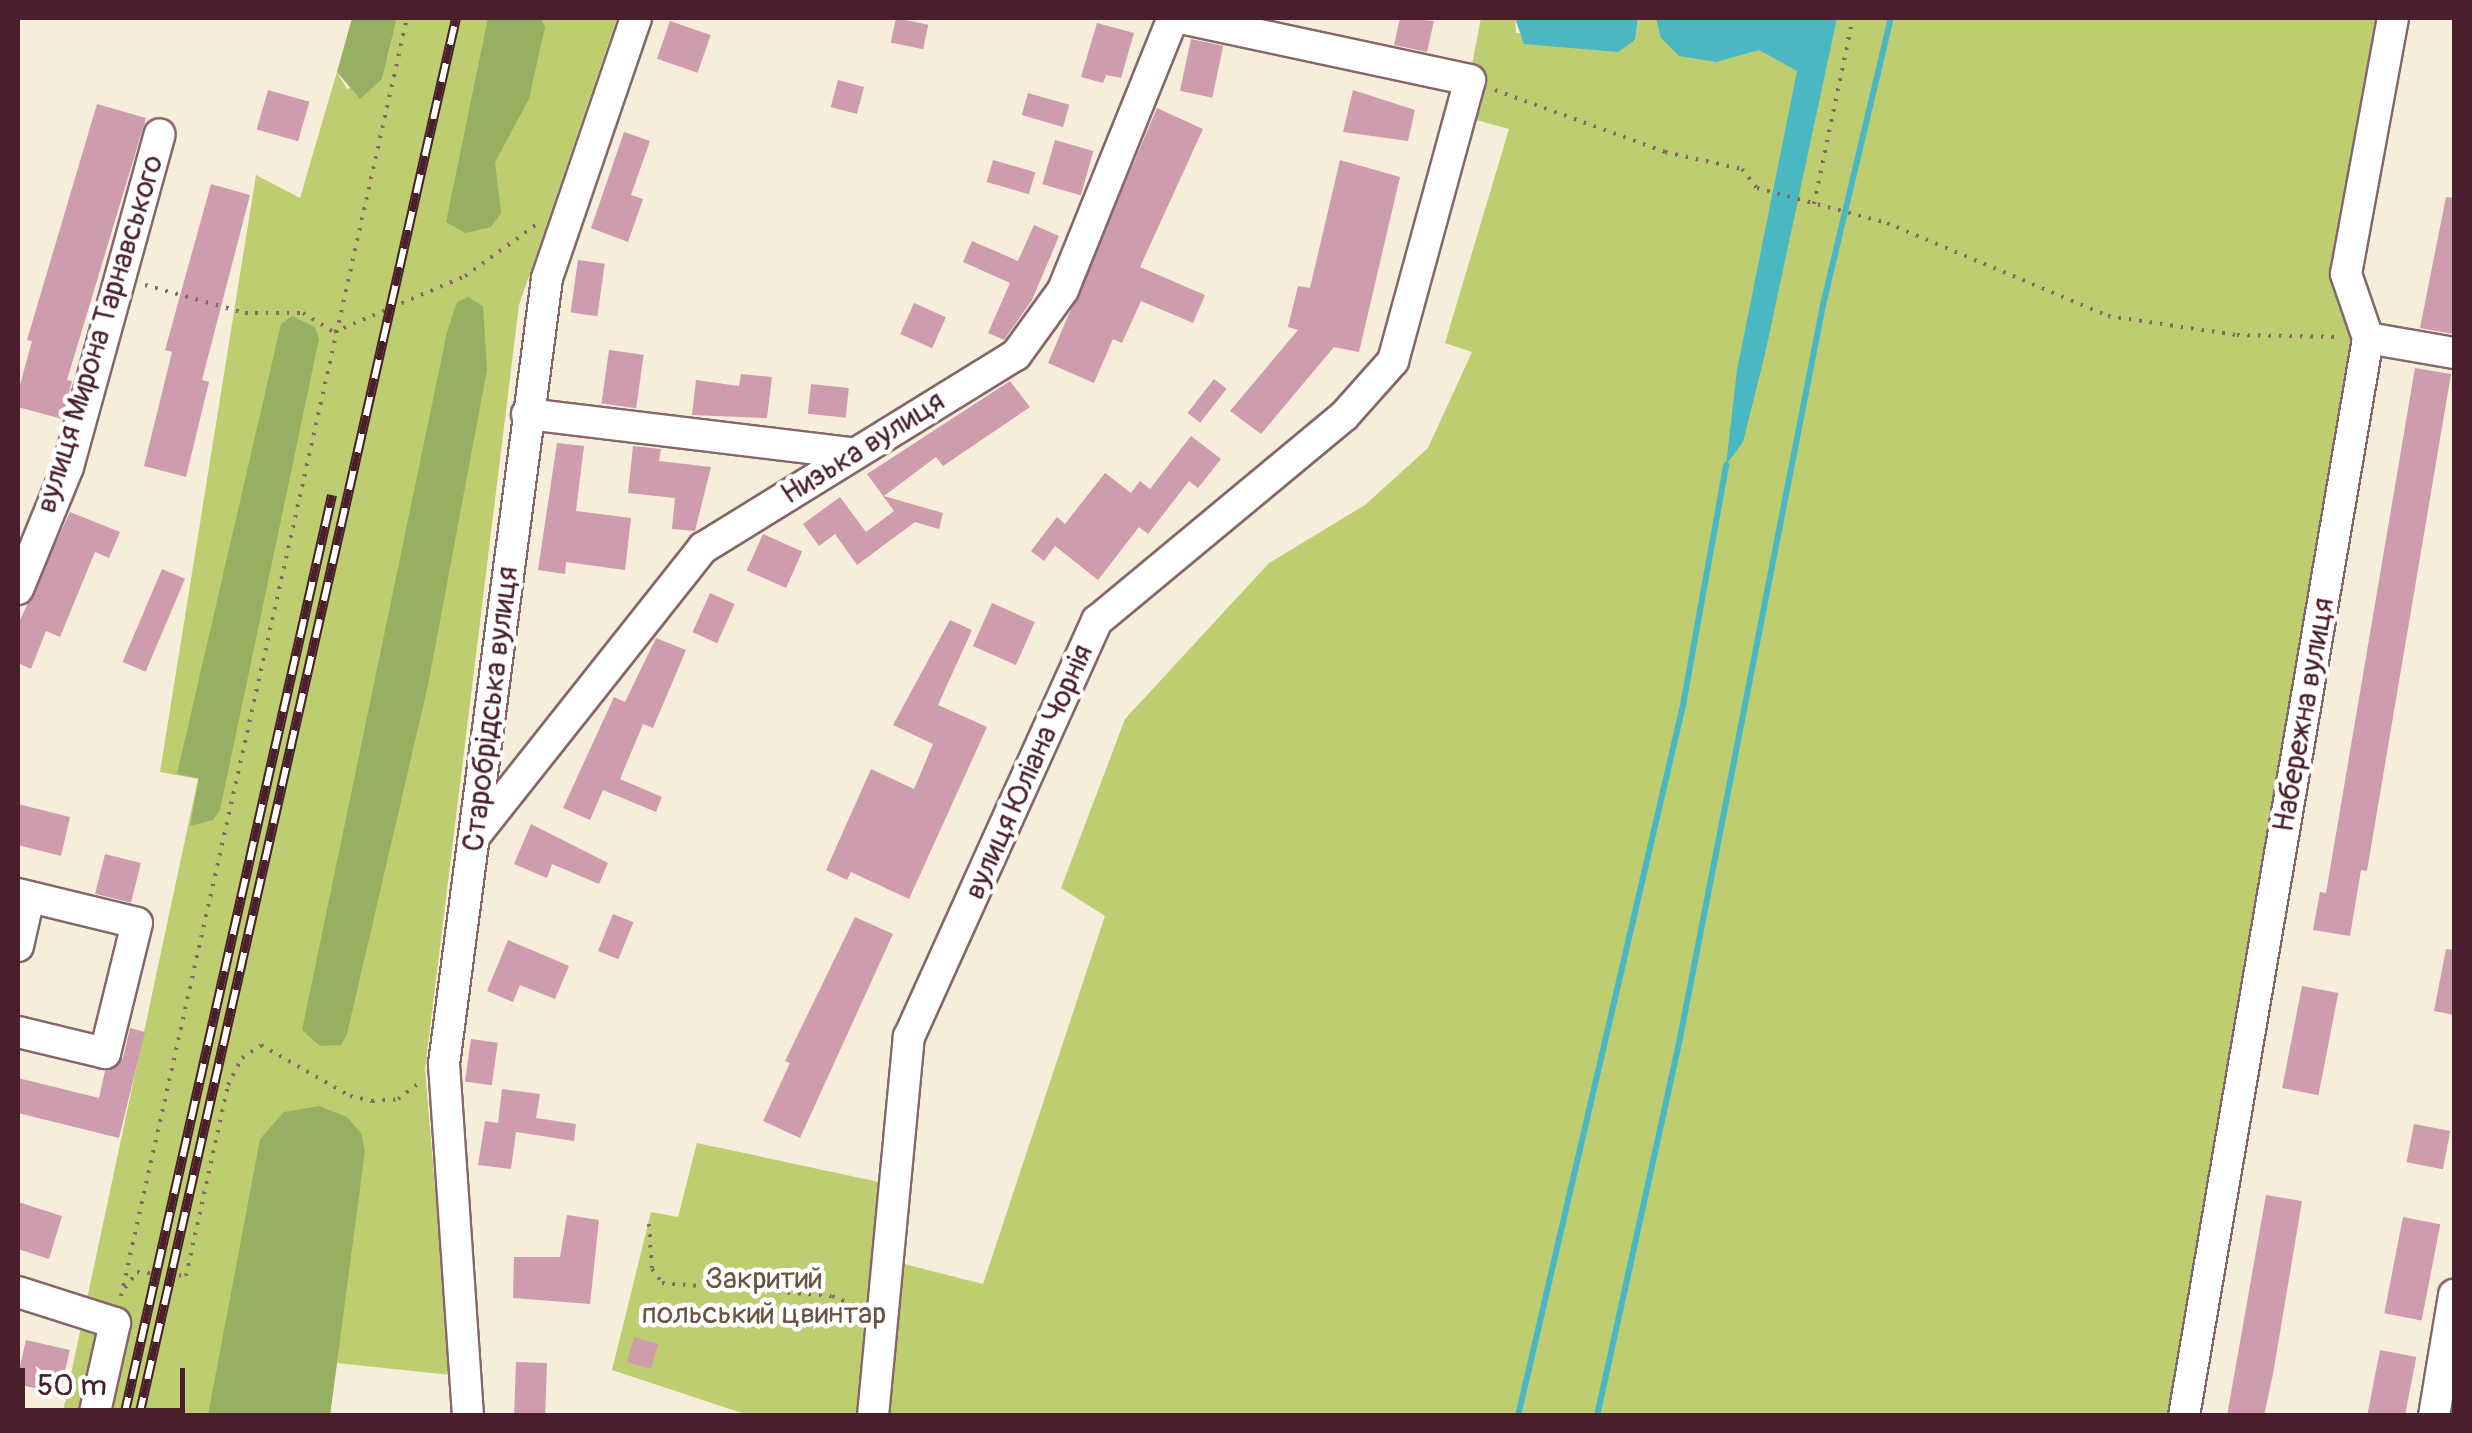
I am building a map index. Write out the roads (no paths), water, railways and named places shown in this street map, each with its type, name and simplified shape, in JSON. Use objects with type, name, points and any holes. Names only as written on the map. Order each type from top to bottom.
[{"type":"street","name":"Старобрідська вулиця","points":[[468,1416],[444,1064],[547,278],[636,18]]},
{"type":"street","name":"Низька вулиця","points":[[477,834],[703,548],[849,453],[1016,355],[1063,290],[1173,18]]},
{"type":"street","name":"вулиця Юліана Чорнія","points":[[873,1416],[908,1036],[1097,621],[1344,416],[1393,361],[1470,80],[1181,18]]},
{"type":"street","name":"Набережна вулиця","points":[[2184,1416],[2368,338],[2346,274],[2392,18]]},
{"type":"street","name":"вулиця Мирона Тарнавського","points":[[18,589],[68,467],[160,134]]},
{"type":"street","points":[[2368,338],[2454,353]]},
{"type":"street","points":[[527,414],[849,453]]},
{"type":"street","points":[[18,946],[24,896],[137,923],[105,1053],[18,1032]]},
{"type":"street","points":[[18,1292],[115,1323],[94,1416]]},
{"type":"street","points":[[2434,1416],[2454,1296]]},
{"type":"water","points":[[1515,18],[1638,18],[1635,40],[1618,52],[1524,44]]},
{"type":"water","points":[[1656,18],[1837,18],[1765,354],[1743,442],[1726,465],[1737,370],[1797,71],[1759,50],[1716,62],[1679,56],[1661,38]]},
{"type":"waterway","points":[[1597,1416],[1679,1043],[1823,305],[1891,18]]},
{"type":"waterway","points":[[1518,1416],[1683,705],[1726,465]]},
{"type":"railway","points":[[139,1416],[456,18]]},
{"type":"railway","points":[[124,1416],[332,495]]},
{"type":"park label","name":"Закритий польський цвинтар","points":[[764,1296]]}]
